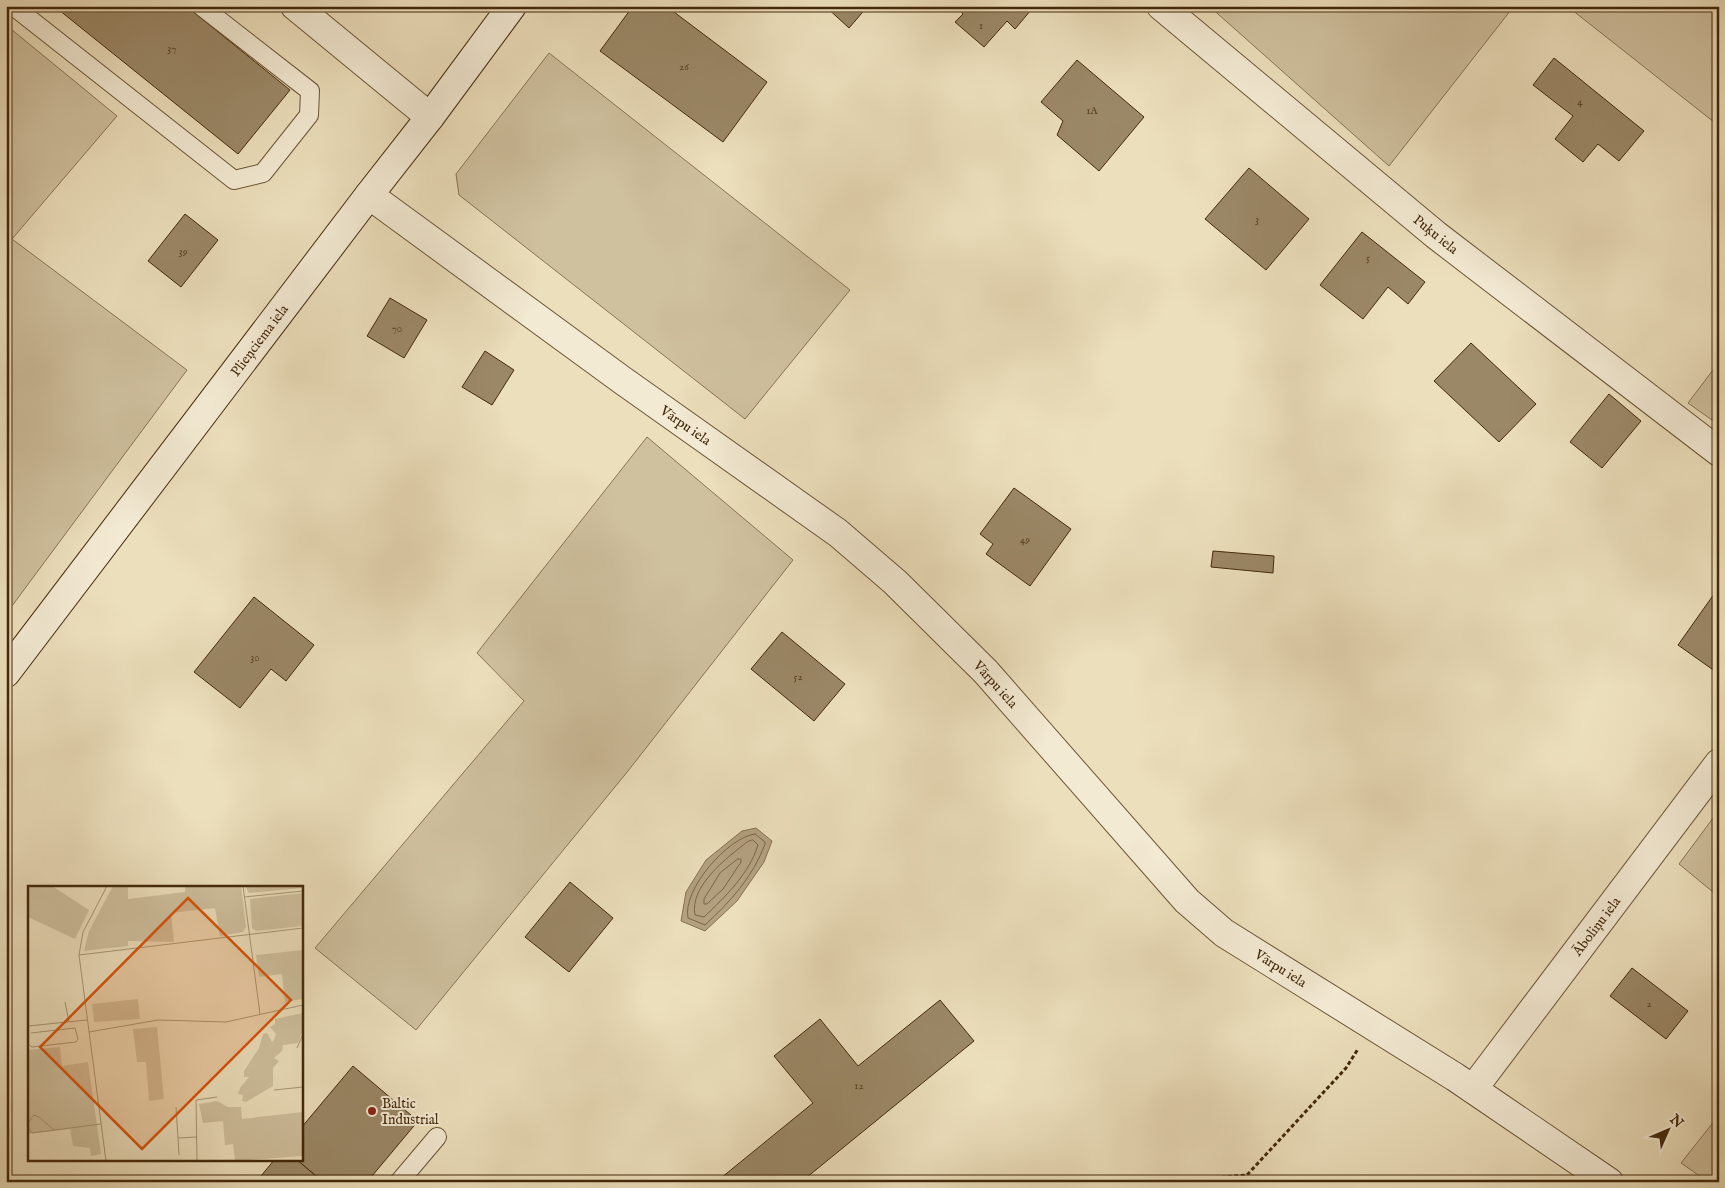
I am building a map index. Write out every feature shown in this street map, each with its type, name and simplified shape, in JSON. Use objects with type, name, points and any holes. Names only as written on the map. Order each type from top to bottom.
[{"type":"street","name":"Plieņciema iela","points":[[6,673],[430,117],[512,6]]},
{"type":"street","name":"Puķu iela","points":[[1161,6],[1436,235],[1719,452]]},
{"type":"street","points":[[308,10],[430,117]]},
{"type":"street","name":"Vārpu iela","points":[[369,195],[622,380],[838,533],[895,582],[986,672],[1187,901],[1224,933],[1473,1089],[1609,1182]]},
{"type":"street","name":"Āboliņu iela","points":[[1473,1089],[1719,763]]},
{"type":"lane","points":[[13,6],[234,180],[263,173],[309,115],[310,91],[201,6]]},
{"type":"lane","points":[[399,1182],[437,1138]]},
{"type":"path","points":[[1163,1182],[1247,1175],[1346,1068],[1373,1026]]},
{"type":"shaded area","points":[[1209,6],[1514,6],[1389,166]]},
{"type":"shaded area","points":[[1567,6],[1719,6],[1719,126]]},
{"type":"shaded area","points":[[6,25],[117,116],[12,239],[187,370],[6,614]]},
{"type":"shaded area","points":[[549,53],[850,290],[745,419],[459,195],[456,174]]},
{"type":"shaded area","points":[[1719,362],[1719,425],[1688,403]]},
{"type":"shaded area","points":[[647,437],[793,560],[628,771],[416,1030],[315,948],[524,701],[477,653]]},
{"type":"shaded area","points":[[1719,810],[1719,897],[1679,864]]},
{"type":"shaded area","points":[[1719,1115],[1719,1182],[1708,1182],[1681,1163]]},
{"type":"water","points":[[756,828],[772,841],[764,862],[737,901],[705,931],[681,921],[686,892],[706,860],[742,831]]},
{"type":"building","points":[[54,6],[186,6],[290,90],[238,154]]},
{"type":"building","points":[[633,6],[666,6],[767,82],[723,142],[600,51]]},
{"type":"building","points":[[825,6],[868,6],[849,28]]},
{"type":"building","points":[[955,6],[1026,6],[1031,10],[1015,29],[1007,21],[984,47],[955,22],[963,14]]},
{"type":"building","points":[[1554,58],[1644,131],[1619,161],[1598,144],[1583,162],[1555,139],[1573,116],[1533,85]]},
{"type":"building","points":[[1077,60],[1144,117],[1099,171],[1057,135],[1063,121],[1041,102]]},
{"type":"building","points":[[1249,168],[1309,219],[1266,270],[1205,219]]},
{"type":"building","points":[[185,214],[218,240],[181,287],[148,261]]},
{"type":"building","points":[[1362,232],[1425,282],[1408,304],[1388,287],[1363,319],[1320,285]]},
{"type":"building","points":[[390,298],[427,320],[404,358],[367,336]]},
{"type":"building","points":[[1471,343],[1536,404],[1499,442],[1434,381]]},
{"type":"building","points":[[485,351],[514,370],[492,405],[462,387]]},
{"type":"building","points":[[1609,394],[1641,421],[1602,468],[1570,442]]},
{"type":"building","points":[[1014,488],[1071,529],[1030,586],[986,554],[993,544],[980,534]]},
{"type":"building","points":[[1213,551],[1274,556],[1273,573],[1211,567]]},
{"type":"building","points":[[1719,587],[1719,674],[1678,645]]},
{"type":"building","points":[[254,597],[314,645],[286,681],[271,669],[240,708],[194,672]]},
{"type":"building","points":[[782,632],[845,684],[814,721],[751,669]]},
{"type":"building","points":[[570,882],[613,918],[569,972],[525,937]]},
{"type":"building","points":[[1632,968],[1688,1011],[1666,1039],[1610,996]]},
{"type":"building","points":[[940,1000],[974,1041],[801,1182],[716,1182],[813,1103],[774,1056],[820,1019],[858,1066]]},
{"type":"building","points":[[353,1066],[418,1121],[367,1182],[323,1182],[297,1160],[302,1160],[302,1127]]},
{"type":"building","points":[[274,1160],[297,1160],[323,1182],[256,1182]]},
{"type":"place","name":"Baltic Industrial","points":[[372,1111]]}]
